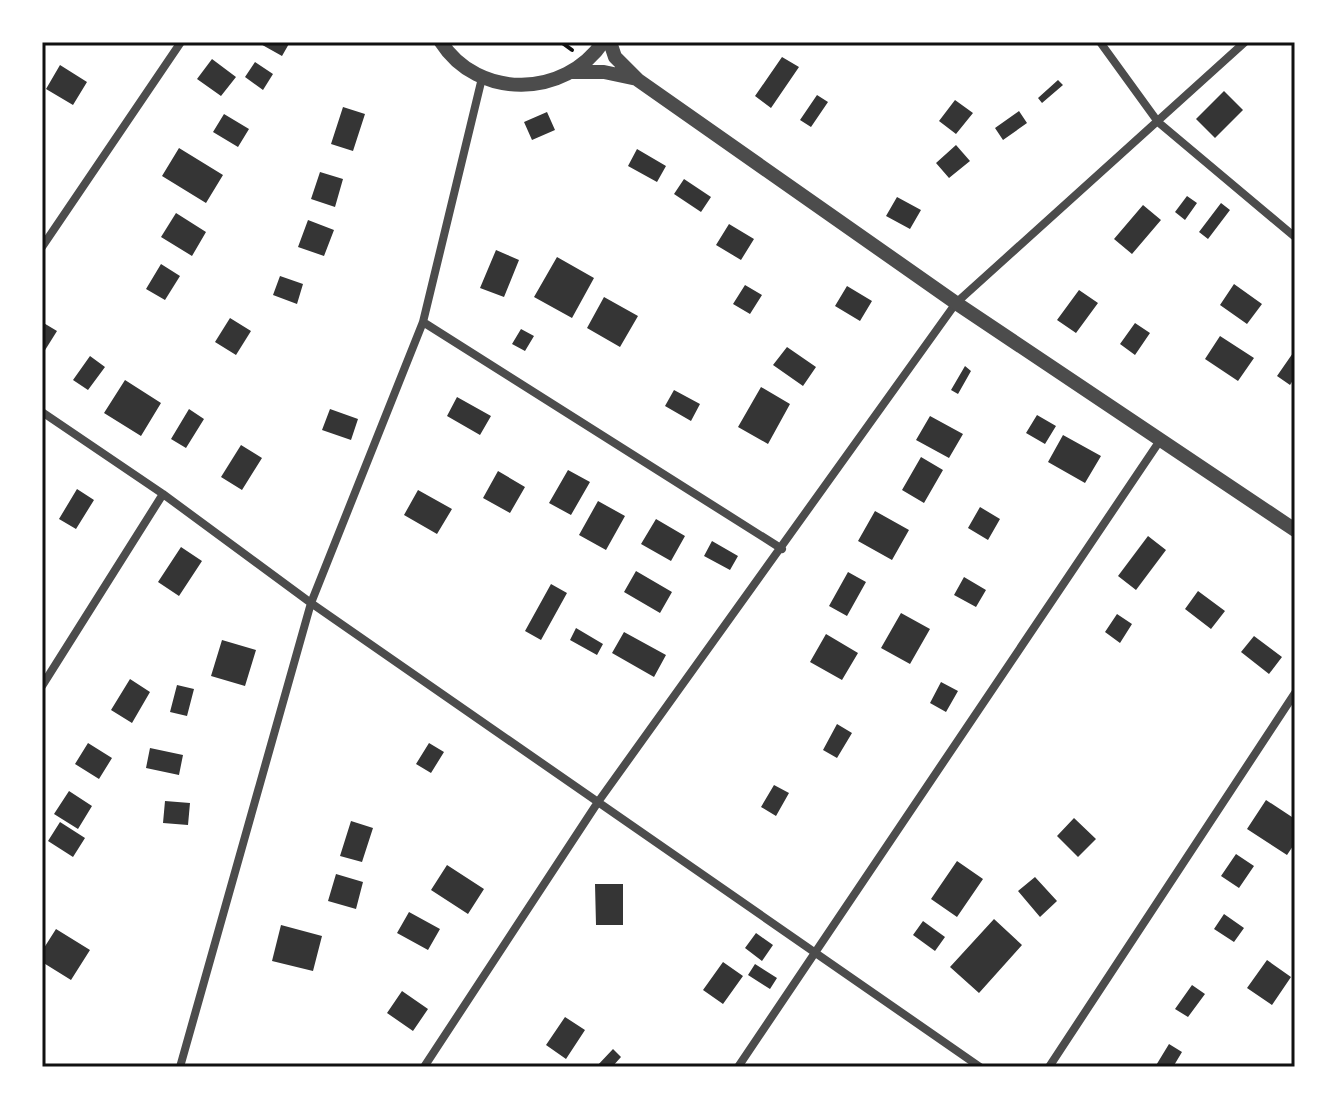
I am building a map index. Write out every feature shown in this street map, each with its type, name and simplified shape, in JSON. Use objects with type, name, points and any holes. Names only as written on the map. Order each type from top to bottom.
[{"type":"street","points":[[42,247],[181,42]]},
{"type":"street","points":[[441,42],[459,63],[482,78],[514,86],[538,84],[572,72],[587,61],[603,42]]},
{"type":"street","points":[[610,42],[615,57],[638,80],[956,303],[1295,530]]},
{"type":"street","points":[[1100,42],[1158,122],[1295,237]]},
{"type":"street","points":[[424,1067],[598,802],[956,303],[1245,42]]},
{"type":"street","points":[[572,72],[604,72],[638,80]]},
{"type":"street","points":[[180,1067],[311,603],[423,322],[482,78]]},
{"type":"street","points":[[423,322],[782,549]]},
{"type":"street","points":[[42,412],[163,494],[311,603],[980,1067]]},
{"type":"street","points":[[738,1067],[1161,439]]},
{"type":"street","points":[[42,686],[163,494]]},
{"type":"street","points":[[1049,1067],[1295,693]]},
{"type":"building","points":[[257,42],[290,42],[282,56]]},
{"type":"building","points":[[782,57],[799,67],[771,108],[755,96]]},
{"type":"building","points":[[212,59],[236,77],[221,96],[197,79]]},
{"type":"building","points":[[255,62],[273,74],[263,90],[245,77]]},
{"type":"building","points":[[60,65],[87,82],[73,105],[46,89]]},
{"type":"building","points":[[1058,80],[1063,85],[1042,103],[1038,98]]},
{"type":"building","points":[[1224,91],[1243,110],[1215,138],[1196,119]]},
{"type":"building","points":[[817,95],[828,102],[811,127],[800,120]]},
{"type":"building","points":[[955,100],[973,113],[956,134],[939,121]]},
{"type":"building","points":[[343,107],[365,114],[353,151],[331,144]]},
{"type":"building","points":[[1019,111],[1027,123],[1003,140],[995,128]]},
{"type":"building","points":[[547,112],[555,130],[532,140],[524,122]]},
{"type":"building","points":[[224,114],[249,129],[238,147],[213,132]]},
{"type":"building","points":[[956,145],[970,161],[949,178],[936,163]]},
{"type":"building","points":[[179,148],[223,175],[206,203],[162,176]]},
{"type":"building","points":[[637,149],[666,166],[657,182],[628,166]]},
{"type":"building","points":[[320,172],[343,179],[335,207],[311,199]]},
{"type":"building","points":[[684,179],[711,197],[701,212],[674,194]]},
{"type":"building","points":[[1187,196],[1197,203],[1185,220],[1175,212]]},
{"type":"building","points":[[897,197],[921,210],[910,229],[886,216]]},
{"type":"building","points":[[1221,203],[1230,210],[1208,239],[1199,232]]},
{"type":"building","points":[[1143,205],[1161,220],[1132,254],[1114,239]]},
{"type":"building","points":[[176,213],[206,232],[192,256],[161,237]]},
{"type":"building","points":[[308,220],[334,230],[324,256],[298,247]]},
{"type":"building","points":[[729,224],[754,239],[741,260],[716,245]]},
{"type":"building","points":[[496,250],[519,260],[504,297],[480,288]]},
{"type":"building","points":[[557,257],[594,278],[572,318],[534,297]]},
{"type":"building","points":[[161,264],[180,276],[165,300],[146,289]]},
{"type":"building","points":[[280,276],[303,284],[297,304],[273,295]]},
{"type":"building","points":[[1234,284],[1262,304],[1247,324],[1220,305]]},
{"type":"building","points":[[745,285],[762,295],[750,314],[733,304]]},
{"type":"building","points":[[847,286],[872,301],[860,321],[835,306]]},
{"type":"building","points":[[1079,290],[1098,303],[1076,333],[1057,320]]},
{"type":"building","points":[[604,297],[638,316],[620,347],[587,328]]},
{"type":"building","points":[[230,318],[251,331],[236,355],[215,342]]},
{"type":"building","points":[[42,322],[57,331],[42,355]]},
{"type":"building","points":[[1135,323],[1150,333],[1135,355],[1120,344]]},
{"type":"building","points":[[521,329],[534,336],[525,351],[512,344]]},
{"type":"building","points":[[1220,336],[1254,358],[1238,381],[1205,359]]},
{"type":"building","points":[[787,347],[816,367],[803,386],[773,365]]},
{"type":"building","points":[[1295,350],[1295,377],[1290,385],[1277,376]]},
{"type":"building","points":[[90,356],[105,367],[88,390],[73,380]]},
{"type":"building","points":[[965,366],[971,371],[958,394],[951,390]]},
{"type":"building","points":[[125,380],[161,403],[141,436],[104,413]]},
{"type":"building","points":[[761,387],[790,404],[768,444],[738,427]]},
{"type":"building","points":[[674,390],[700,404],[691,421],[665,406]]},
{"type":"building","points":[[457,397],[491,416],[480,435],[447,416]]},
{"type":"building","points":[[189,409],[204,419],[186,448],[171,439]]},
{"type":"building","points":[[330,409],[358,419],[351,440],[322,430]]},
{"type":"building","points":[[1037,415],[1056,426],[1045,444],[1026,433]]},
{"type":"building","points":[[930,416],[963,434],[949,458],[916,440]]},
{"type":"building","points":[[1063,435],[1101,456],[1085,483],[1048,462]]},
{"type":"building","points":[[241,445],[262,458],[242,490],[221,477]]},
{"type":"building","points":[[921,457],[943,470],[924,503],[902,490]]},
{"type":"building","points":[[568,470],[590,482],[571,515],[549,503]]},
{"type":"building","points":[[498,471],[525,487],[510,513],[483,498]]},
{"type":"building","points":[[77,489],[94,500],[76,529],[59,519]]},
{"type":"building","points":[[418,490],[452,509],[437,534],[404,515]]},
{"type":"building","points":[[598,501],[625,516],[606,550],[579,535]]},
{"type":"building","points":[[980,507],[1000,519],[988,540],[968,528]]},
{"type":"building","points":[[875,511],[909,530],[892,560],[858,541]]},
{"type":"building","points":[[656,519],[685,536],[671,561],[641,544]]},
{"type":"building","points":[[1148,536],[1166,550],[1136,590],[1118,576]]},
{"type":"building","points":[[712,541],[738,556],[730,570],[704,556]]},
{"type":"building","points":[[181,547],[202,561],[179,596],[158,582]]},
{"type":"building","points":[[636,571],[672,592],[660,613],[624,592]]},
{"type":"building","points":[[848,572],[866,582],[847,616],[829,606]]},
{"type":"building","points":[[964,577],[986,590],[976,607],[954,595]]},
{"type":"building","points":[[551,584],[567,593],[541,640],[525,631]]},
{"type":"building","points":[[1198,591],[1225,611],[1211,629],[1185,609]]},
{"type":"building","points":[[901,613],[930,629],[910,664],[881,648]]},
{"type":"building","points":[[1117,614],[1132,624],[1120,643],[1105,632]]},
{"type":"building","points":[[576,628],[603,644],[597,655],[570,640]]},
{"type":"building","points":[[624,632],[666,655],[654,677],[612,653]]},
{"type":"building","points":[[826,634],[858,653],[842,680],[810,662]]},
{"type":"building","points":[[1254,636],[1282,657],[1269,674],[1241,652]]},
{"type":"building","points":[[222,640],[256,650],[245,686],[211,676]]},
{"type":"building","points":[[130,679],[150,692],[132,723],[111,710]]},
{"type":"building","points":[[941,682],[958,691],[946,712],[930,703]]},
{"type":"building","points":[[177,685],[194,689],[187,716],[170,712]]},
{"type":"building","points":[[837,724],[852,733],[837,758],[823,750]]},
{"type":"building","points":[[88,743],[112,758],[99,779],[75,764]]},
{"type":"building","points":[[429,743],[444,752],[431,773],[416,764]]},
{"type":"building","points":[[150,748],[183,755],[179,775],[146,768]]},
{"type":"building","points":[[774,785],[789,793],[776,816],[761,807]]},
{"type":"building","points":[[69,791],[92,806],[78,829],[54,814]]},
{"type":"building","points":[[1266,800],[1295,819],[1295,843],[1287,855],[1247,829]]},
{"type":"building","points":[[165,801],[190,803],[188,825],[163,823]]},
{"type":"building","points":[[1074,818],[1096,839],[1078,857],[1057,836]]},
{"type":"building","points":[[351,821],[373,828],[362,862],[340,856]]},
{"type":"building","points":[[60,822],[85,838],[73,857],[48,841]]},
{"type":"building","points":[[1236,854],[1254,866],[1239,888],[1221,876]]},
{"type":"building","points":[[957,861],[983,879],[957,917],[931,899]]},
{"type":"building","points":[[447,865],[484,889],[468,914],[431,890]]},
{"type":"building","points":[[336,874],[363,882],[356,909],[328,901]]},
{"type":"building","points":[[1035,877],[1057,901],[1040,917],[1018,891]]},
{"type":"building","points":[[595,884],[623,884],[623,925],[596,925]]},
{"type":"building","points":[[409,912],[440,929],[428,950],[397,933]]},
{"type":"building","points":[[1224,914],[1244,928],[1234,942],[1214,929]]},
{"type":"building","points":[[994,919],[1022,945],[979,993],[950,967]]},
{"type":"building","points":[[923,921],[945,937],[935,951],[913,935]]},
{"type":"building","points":[[281,925],[322,936],[313,971],[272,961]]},
{"type":"building","points":[[56,929],[90,950],[71,980],[42,962],[42,951]]},
{"type":"building","points":[[756,933],[773,945],[762,961],[745,948]]},
{"type":"building","points":[[1267,960],[1291,977],[1272,1005],[1247,988]]},
{"type":"building","points":[[723,962],[743,976],[723,1004],[703,990]]},
{"type":"building","points":[[755,964],[777,978],[770,989],[748,975]]},
{"type":"building","points":[[1192,985],[1205,994],[1188,1017],[1175,1009]]},
{"type":"building","points":[[402,991],[428,1009],[413,1031],[387,1013]]},
{"type":"building","points":[[565,1017],[585,1030],[566,1059],[546,1045]]},
{"type":"building","points":[[1169,1044],[1182,1052],[1173,1067],[1155,1067]]},
{"type":"building","points":[[613,1049],[621,1057],[612,1067],[596,1067]]}]
